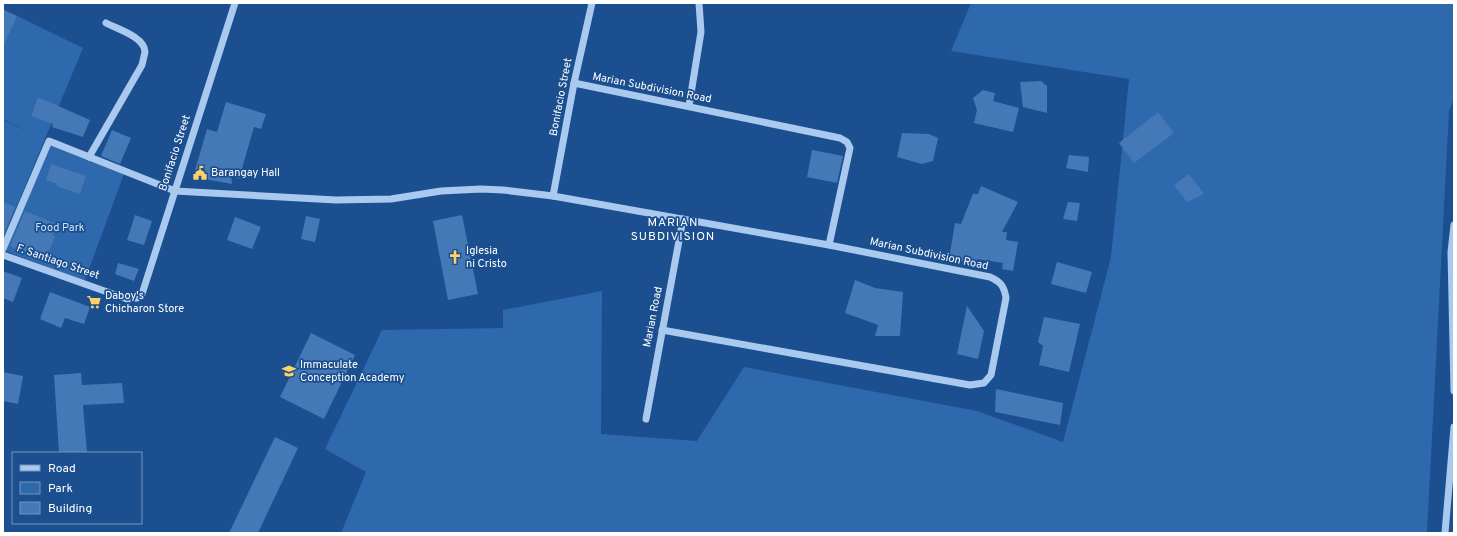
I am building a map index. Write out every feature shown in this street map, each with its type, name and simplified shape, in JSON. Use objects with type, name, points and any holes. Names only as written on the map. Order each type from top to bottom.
[{"type":"street","name":"Bonifacio Street","points":[[127,299],[137,298],[142,294],[235,3]]},
{"type":"street","name":"Bonifacio Street","points":[[553,196],[574,84],[592,3]]},
{"type":"street","points":[[689,106],[702,32],[699,3]]},
{"type":"street","points":[[89,157],[142,65],[145,51],[140,42],[133,36],[106,23]]},
{"type":"street","name":"Marian Subdivision Road","points":[[574,84],[689,106],[840,138],[847,142],[850,148],[829,245],[990,277],[998,281],[1004,287],[1006,298],[991,375],[984,383],[970,386],[662,330]]},
{"type":"street","points":[[3,249],[49,141],[175,191],[336,200],[391,198],[441,191],[481,189],[553,196],[829,245]]},
{"type":"street","name":"Marian Road","points":[[646,419],[683,219]]},
{"type":"street","points":[[1454,225],[1451,252],[1454,391]]},
{"type":"street","name":"F. Santiago Street","points":[[3,254],[127,299]]},
{"type":"street","points":[[1445,533],[1454,427]]},
{"type":"green space","points":[[971,3],[1454,3],[1454,99],[1449,111],[1427,533],[341,533],[366,472],[325,449],[382,330],[503,328],[503,310],[602,291],[601,434],[697,441],[744,367],[977,411],[1063,442],[1111,257],[1129,79],[951,51]]},
{"type":"green space","points":[[3,9],[83,48],[3,239],[3,120],[34,134],[3,119]]},
{"type":"green space","name":"Food Park","points":[[48,144],[125,171],[84,283],[6,251]]},
{"type":"building","points":[[3,10],[17,16],[3,47]]},
{"type":"building","points":[[1041,81],[1047,86],[1047,113],[1023,107],[1020,82]]},
{"type":"building","points":[[983,90],[995,93],[993,101],[1019,108],[1013,132],[974,123],[977,110],[973,98]]},
{"type":"building","points":[[38,97],[90,120],[83,137],[52,127],[53,124],[31,116]]},
{"type":"building","points":[[226,102],[266,114],[261,129],[254,127],[239,179],[231,176],[232,184],[193,177],[207,129],[217,132]]},
{"type":"building","points":[[1158,112],[1174,133],[1134,163],[1119,143]]},
{"type":"building","points":[[112,130],[131,138],[120,164],[101,156]]},
{"type":"building","points":[[902,133],[929,134],[938,138],[933,161],[922,164],[897,157]]},
{"type":"building","points":[[812,150],[843,156],[837,183],[807,177]]},
{"type":"building","points":[[1069,155],[1089,157],[1088,172],[1066,168]]},
{"type":"building","points":[[51,164],[86,176],[80,194],[56,186],[57,184],[46,180]]},
{"type":"building","points":[[1189,174],[1204,194],[1187,202],[1174,185]]},
{"type":"building","points":[[981,186],[1018,202],[1002,232],[1007,232],[1006,240],[1018,242],[1013,271],[1002,269],[1003,263],[977,259],[976,264],[949,259],[955,223],[961,224],[973,194],[978,194]]},
{"type":"building","points":[[3,202],[15,207],[3,236]]},
{"type":"building","points":[[1068,202],[1080,203],[1077,221],[1063,219]]},
{"type":"building","points":[[25,211],[56,224],[52,235],[55,236],[45,261],[10,246]]},
{"type":"building","points":[[135,215],[152,221],[144,245],[127,240]]},
{"type":"building","name":"Iglesia ni Cristo","points":[[462,215],[478,294],[448,300],[433,221]]},
{"type":"building","points":[[306,216],[320,219],[315,242],[301,239]]},
{"type":"building","points":[[235,217],[261,227],[252,249],[227,240]]},
{"type":"building","points":[[1057,262],[1092,272],[1086,293],[1051,284]]},
{"type":"building","points":[[118,263],[139,269],[134,281],[115,274]]},
{"type":"building","points":[[3,271],[22,278],[13,302],[3,298]]},
{"type":"building","points":[[855,280],[875,288],[903,292],[900,336],[875,336],[878,325],[845,313]]},
{"type":"building","points":[[50,292],[90,307],[84,324],[65,318],[61,328],[40,319]]},
{"type":"building","points":[[967,306],[984,331],[978,359],[957,354]]},
{"type":"building","points":[[1044,317],[1080,324],[1069,372],[1039,365],[1043,346],[1038,342]]},
{"type":"building","points":[[311,333],[355,355],[324,419],[280,397]]},
{"type":"building","points":[[3,372],[23,376],[18,404],[3,401]]},
{"type":"building","points":[[81,373],[82,385],[122,383],[124,403],[83,405],[87,452],[59,452],[54,375]]},
{"type":"building","points":[[996,389],[1063,403],[1060,425],[995,412]]},
{"type":"building","points":[[275,437],[298,448],[258,533],[229,533]]},
{"type":"place","name":"Barangay Hall","points":[[200,173]]},
{"type":"place","name":"Iglesia ni Cristo","points":[[455,257]]},
{"type":"place","name":"Daboy's Chicharon Store","points":[[94,302]]},
{"type":"place","name":"Immaculate Conception Academy","points":[[289,371]]},
{"type":"district","name":"MARIAN SUBDIVISION","points":[[673,230]]}]
